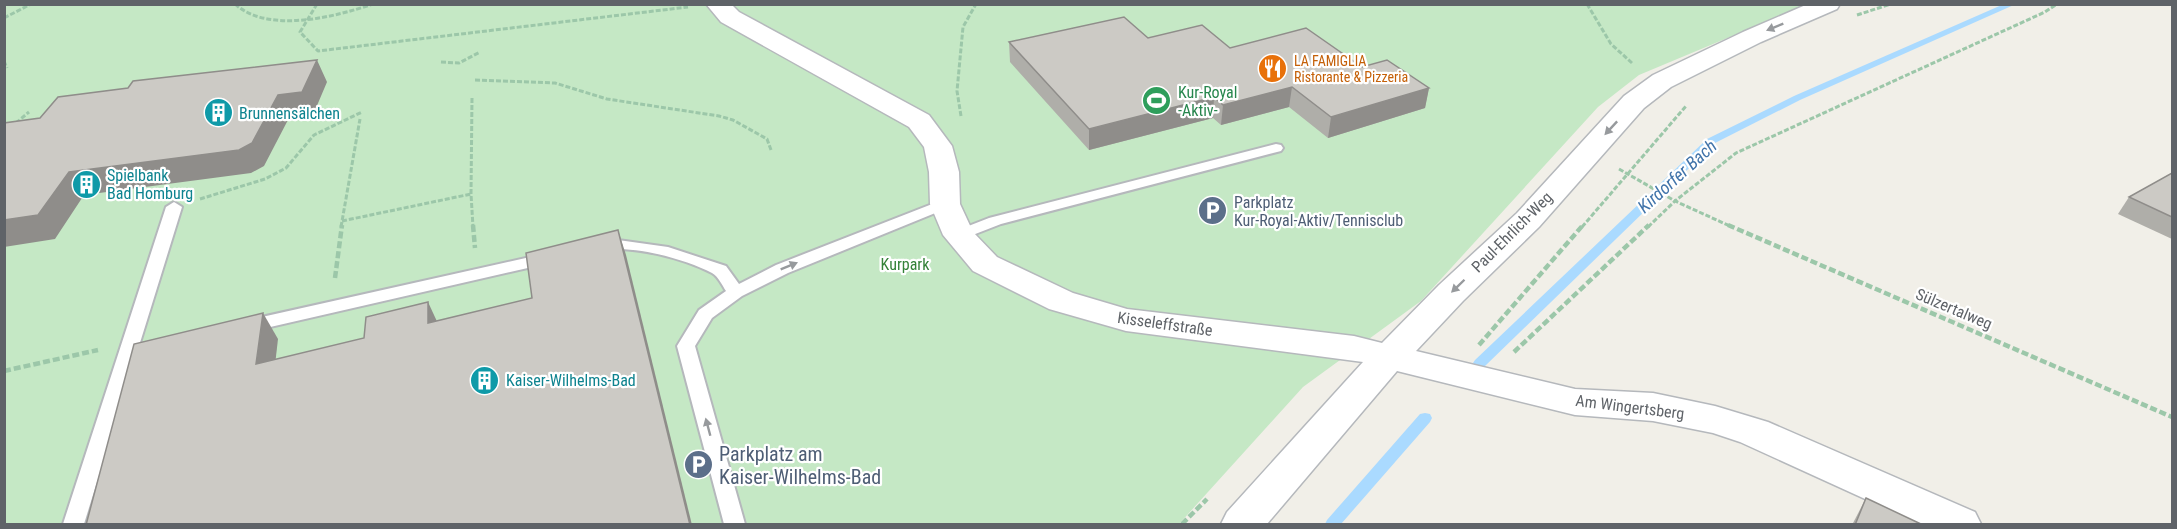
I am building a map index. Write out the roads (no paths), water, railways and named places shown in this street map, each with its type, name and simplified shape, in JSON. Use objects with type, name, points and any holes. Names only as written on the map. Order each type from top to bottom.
[{"type":"street","name":"Kisseleffstraße","points":[[706,5],[919,121],[938,146],[944,172],[945,204],[959,235],[985,264],[1014,279],[1061,301],[1126,320],[1354,348],[1390,356]]},
{"type":"street","name":"Paul-Ehrlich-Weg","points":[[1242,525],[1390,356],[1527,220],[1634,102],[1662,81],[1752,37],[1839,11]]},
{"type":"street","name":"Am Wingertsberg","points":[[1390,356],[1575,402],[1653,407],[1754,432],[1960,525]]},
{"type":"lane","points":[[959,235],[995,221],[1276,148]]},
{"type":"lane","points":[[734,525],[686,346],[705,314],[736,292],[782,269],[945,204]]},
{"type":"lane","points":[[74,525],[174,207]]},
{"type":"lane","points":[[588,249],[611,244],[663,250],[720,270],[736,292]]},
{"type":"lane","points":[[229,330],[566,254]]},
{"type":"lane","points":[[126,355],[172,344]]},
{"type":"waterway","name":"Kirdorfer Bach","points":[[1480,363],[1711,141],[1797,98],[2012,4]]},
{"type":"waterway","name":"Kirdorfer Bach","points":[[1332,524],[1425,418]]},
{"type":"place","name":"LA FAMIGLIA Ristorante & Pizzeria","points":[[1273,69]]},
{"type":"place","name":"Kur-Royal -Aktiv-","points":[[1157,101]]},
{"type":"place","name":"Brunnensälchen","points":[[218,113]]},
{"type":"place","name":"Spielbank Bad Homburg","points":[[86,184]]},
{"type":"place","name":"Parkplatz Kur-Royal-Aktiv/Tennisclub","points":[[1213,211]]},
{"type":"place","name":"Kaiser-Wilhelms-Bad","points":[[485,380]]},
{"type":"place","name":"Parkplatz am Kaiser-Wilhelms-Bad","points":[[698,465]]},
{"type":"park label","name":"Kurpark","points":[[905,264]]}]
